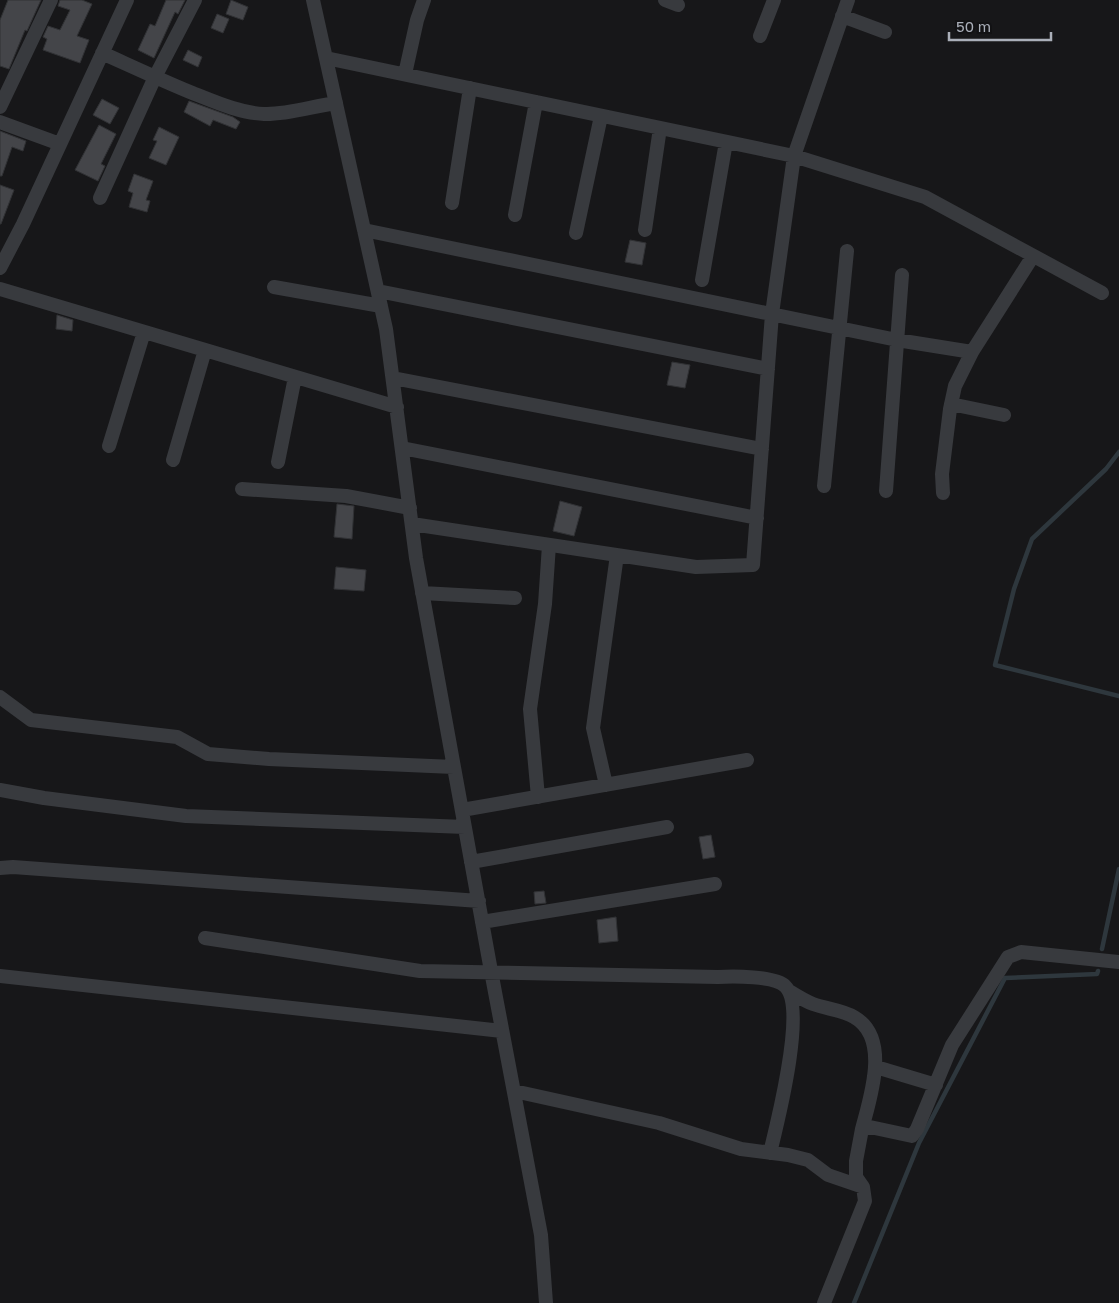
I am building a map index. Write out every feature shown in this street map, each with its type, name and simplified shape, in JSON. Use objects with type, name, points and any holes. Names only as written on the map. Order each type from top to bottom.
[{"type":"street","points":[[0,107],[51,0]]},
{"type":"street","points":[[0,268],[127,0]]},
{"type":"street","points":[[100,198],[155,77],[195,0]]},
{"type":"street","points":[[313,0],[386,328],[422,592],[502,1031],[542,1235],[546,1303]]},
{"type":"street","points":[[405,74],[417,20],[424,0]]},
{"type":"street","points":[[760,36],[774,0]]},
{"type":"street","points":[[412,524],[696,567],[753,565],[772,314],[794,156],[848,0]]},
{"type":"street","points":[[842,16],[885,32]]},
{"type":"street","points":[[102,53],[213,101],[242,110],[262,114],[276,114],[336,103]]},
{"type":"street","points":[[326,58],[794,156],[925,198],[1102,293]]},
{"type":"street","points":[[452,204],[470,88]]},
{"type":"street","points":[[515,215],[536,102]]},
{"type":"street","points":[[576,233],[601,116]]},
{"type":"street","points":[[0,122],[60,144]]},
{"type":"street","points":[[645,230],[660,128]]},
{"type":"street","points":[[702,280],[726,142]]},
{"type":"street","points":[[364,230],[897,340],[972,352]]},
{"type":"street","points":[[824,486],[846,251]]},
{"type":"street","points":[[943,493],[942,474],[955,386],[972,352],[1033,256]]},
{"type":"street","points":[[886,491],[902,275]]},
{"type":"street","points":[[274,287],[381,306]]},
{"type":"street","points":[[0,289],[396,407]]},
{"type":"street","points":[[378,291],[768,369]]},
{"type":"street","points":[[109,446],[144,332]]},
{"type":"street","points":[[174,460],[205,350]]},
{"type":"street","points":[[278,462],[295,377]]},
{"type":"street","points":[[393,378],[762,449]]},
{"type":"street","points":[[951,404],[1004,415]]},
{"type":"street","points":[[402,448],[757,518]]},
{"type":"street","points":[[242,489],[346,496],[410,508]]},
{"type":"street","points":[[538,797],[530,709],[545,604],[549,545]]},
{"type":"street","points":[[606,785],[593,728],[617,556]]},
{"type":"street","points":[[422,592],[515,598]]},
{"type":"street","points":[[0,697],[31,720],[177,737],[208,754],[268,760],[454,767]]},
{"type":"street","points":[[462,810],[747,760]]},
{"type":"street","points":[[0,790],[44,798],[186,816],[465,827]]},
{"type":"street","points":[[471,862],[667,827]]},
{"type":"street","points":[[0,868],[43,869],[479,901]]},
{"type":"street","points":[[482,922],[715,884]]},
{"type":"street","points":[[205,938],[420,971],[737,976],[779,981],[789,991],[812,1004],[856,1018],[864,1025],[871,1036],[876,1067],[856,1161],[856,1177],[862,1187],[864,1201],[824,1303]]},
{"type":"street","points":[[862,1129],[870,1126],[912,1136],[917,1129],[952,1045],[1008,957],[1021,952],[1119,962]]},
{"type":"street","points":[[0,976],[502,1031]]},
{"type":"street","points":[[770,1153],[791,1053],[793,1022],[789,991]]},
{"type":"street","points":[[876,1067],[936,1085]]},
{"type":"street","points":[[514,1091],[659,1123],[741,1149],[808,1160],[828,1175],[862,1187]]},
{"type":"building","points":[[8,0],[41,0],[27,31],[25,30],[9,69],[0,66],[0,20]]},
{"type":"building","points":[[60,0],[82,0],[92,4],[77,36],[89,40],[80,63],[43,50],[47,39],[43,37],[48,26],[60,30],[70,10],[58,6]]},
{"type":"building","points":[[166,0],[185,0],[178,14],[175,12],[154,58],[138,50],[150,24],[155,26]]},
{"type":"building","points":[[231,0],[248,7],[243,20],[226,14]]},
{"type":"building","points":[[217,14],[229,19],[223,33],[211,28]]},
{"type":"building","points":[[188,50],[202,57],[198,67],[183,60]]},
{"type":"building","points":[[102,99],[119,108],[110,124],[93,115]]},
{"type":"building","points":[[189,101],[233,117],[240,122],[236,129],[213,120],[210,126],[184,112]]},
{"type":"building","points":[[99,125],[116,134],[101,164],[105,166],[98,181],[75,170]]},
{"type":"building","points":[[159,127],[179,137],[166,165],[149,158],[157,141],[153,140]]},
{"type":"building","points":[[0,131],[26,141],[23,151],[12,147],[2,176],[0,176]]},
{"type":"building","points":[[134,174],[153,181],[146,200],[150,201],[147,212],[129,207],[133,193],[128,191]]},
{"type":"building","points":[[0,185],[14,190],[1,224],[0,224]]},
{"type":"building","points":[[630,240],[646,243],[642,265],[625,262]]},
{"type":"building","points":[[57,315],[73,320],[72,331],[56,329]]},
{"type":"building","points":[[672,362],[690,365],[685,388],[667,385]]},
{"type":"building","points":[[560,501],[582,507],[574,536],[553,531]]},
{"type":"building","points":[[337,504],[354,506],[352,539],[334,537]]},
{"type":"building","points":[[336,567],[366,570],[364,591],[334,589]]},
{"type":"building","points":[[711,835],[715,857],[703,859],[699,837]]},
{"type":"building","points":[[544,891],[546,903],[535,904],[534,892]]},
{"type":"building","points":[[616,917],[618,941],[599,943],[597,920]]},
{"type":"waterway","points":[[1119,452],[1106,469],[1032,539],[1014,589],[995,665],[1119,696]]},
{"type":"waterway","points":[[1102,949],[1119,869]]},
{"type":"waterway","points":[[854,1303],[919,1143],[1005,978],[1097,974],[1098,971]]}]
